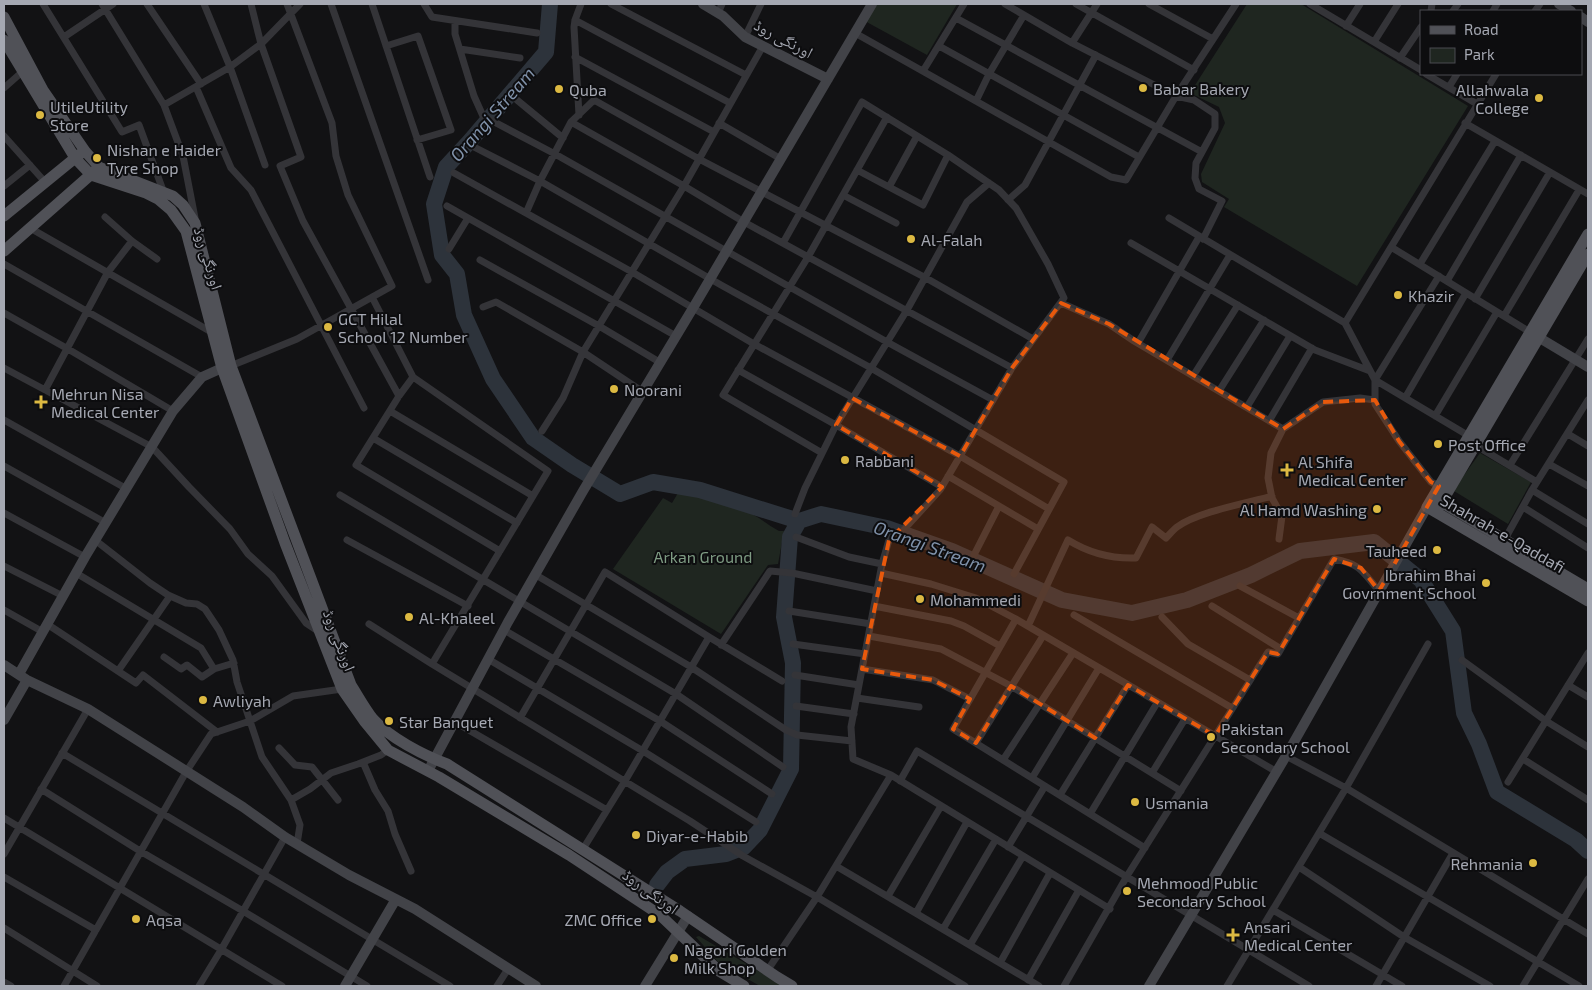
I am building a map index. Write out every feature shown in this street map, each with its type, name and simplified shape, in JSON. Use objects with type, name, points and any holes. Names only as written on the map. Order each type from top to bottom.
[{"type":"main road","points":[[4,17],[43,90],[85,151],[95,171]]},
{"type":"main road","points":[[4,40],[75,158],[95,171],[173,196],[183,204],[196,223],[227,367]]},
{"type":"main road","points":[[4,216],[85,151]]},
{"type":"main road","points":[[4,251],[95,171]]},
{"type":"main road","name":"اورنگی روڈ","points":[[95,171],[158,199],[171,210],[186,231],[213,333],[351,685],[373,718],[390,735],[447,764],[688,916],[792,986]]},
{"type":"main road","points":[[1535,334],[1588,234]]},
{"type":"main road","points":[[1434,505],[1535,334],[1588,254]]},
{"type":"main road","name":"اورنگی روڈ","points":[[227,367],[284,543],[342,689],[364,722],[388,750],[428,771],[570,855],[660,915],[719,971],[744,986]]},
{"type":"main road","points":[[1434,505],[1440,486],[1472,440]]},
{"type":"main road","name":"Shahrah-e-Qaddafi","points":[[1434,505],[1505,539],[1588,589]]},
{"type":"main road","name":"Shahrah-e-Qaddafi","points":[[1434,505],[1588,601]]},
{"type":"street","points":[[43,4],[122,132],[139,125],[171,210]]},
{"type":"street","points":[[64,37],[104,6],[113,4]]},
{"type":"street","points":[[147,4],[198,85],[231,168],[251,190],[364,408]]},
{"type":"street","points":[[204,4],[230,67],[265,165]]},
{"type":"street","points":[[251,4],[261,44],[301,158],[280,166],[303,221],[399,396]]},
{"type":"street","points":[[4,720],[45,628],[85,557],[173,411],[202,377],[297,339],[392,286],[348,196],[336,156],[332,124],[287,4]]},
{"type":"street","points":[[164,105],[230,67],[261,44],[300,4]]},
{"type":"street","points":[[331,4],[428,280]]},
{"type":"street","points":[[372,4],[430,177]]},
{"type":"street","points":[[424,4],[432,18],[538,33]]},
{"type":"street","points":[[579,115],[575,57],[575,20],[582,4]]},
{"type":"street","points":[[610,4],[746,75]]},
{"type":"street","name":"اورنگی روڈ","points":[[703,4],[720,8],[745,37],[828,79]]},
{"type":"street","points":[[745,37],[761,4]]},
{"type":"street","points":[[428,771],[488,658],[583,491],[872,4]]},
{"type":"street","points":[[923,71],[964,4]]},
{"type":"street","points":[[1005,4],[1072,43],[1176,96],[1194,100],[1215,114],[1215,128],[1196,164],[1196,178],[1199,189],[1222,201],[1138,343]]},
{"type":"street","points":[[1076,4],[1194,70]]},
{"type":"street","points":[[1072,43],[1097,4]]},
{"type":"street","points":[[1149,4],[1213,39]]},
{"type":"street","points":[[855,32],[1111,177],[1126,180],[1176,96],[1236,4]]},
{"type":"street","points":[[1310,4],[1320,6],[1346,26],[1420,69]]},
{"type":"street","points":[[1346,26],[1360,4]]},
{"type":"street","points":[[1374,42],[1398,4]]},
{"type":"street","points":[[104,6],[164,105],[183,156],[196,223]]},
{"type":"street","points":[[976,101],[1024,15]]},
{"type":"street","points":[[956,18],[1202,152]]},
{"type":"street","points":[[575,20],[730,103]]},
{"type":"street","points":[[455,21],[454,34],[474,96],[483,116],[993,400]]},
{"type":"street","points":[[1400,58],[1420,28]]},
{"type":"street","points":[[386,46],[418,36],[451,130],[417,140]]},
{"type":"street","points":[[542,431],[563,398],[583,352],[684,186],[763,46]]},
{"type":"street","points":[[939,46],[1139,158]]},
{"type":"street","points":[[460,49],[520,58]]},
{"type":"street","points":[[1008,200],[1024,184],[1096,55]]},
{"type":"street","points":[[575,57],[714,132]]},
{"type":"street","points":[[4,88],[22,72]]},
{"type":"street","points":[[1430,75],[1477,104]]},
{"type":"street","points":[[1449,87],[1456,75]]},
{"type":"street","points":[[1346,323],[1495,75]]},
{"type":"street","points":[[517,100],[563,138]]},
{"type":"street","points":[[526,213],[540,181],[571,122],[594,100],[699,159],[926,278],[1033,339]]},
{"type":"street","points":[[783,243],[862,102],[948,155],[999,190],[1016,208],[1048,264],[1064,298],[1012,368],[942,487],[909,524],[889,540],[882,564],[851,727],[853,759],[891,775],[1110,909]]},
{"type":"street","points":[[822,454],[723,395],[808,257],[887,117]]},
{"type":"street","points":[[571,122],[744,222],[1012,368]]},
{"type":"street","points":[[719,124],[781,159]]},
{"type":"street","points":[[1465,124],[1588,194]]},
{"type":"street","points":[[889,187],[917,136]]},
{"type":"street","points":[[5,140],[45,182]]},
{"type":"street","points":[[1420,264],[1495,140]]},
{"type":"street","points":[[474,147],[540,181],[772,314],[871,368],[1064,482],[1014,574]]},
{"type":"street","points":[[857,170],[923,205],[948,155]]},
{"type":"street","points":[[1447,281],[1521,156]]},
{"type":"street","points":[[4,186],[30,165]]},
{"type":"street","points":[[1475,299],[1550,172]]},
{"type":"street","points":[[454,173],[632,272],[754,344],[960,456],[1049,509]]},
{"type":"street","points":[[795,514],[836,425],[926,278],[967,202],[989,183]]},
{"type":"street","points":[[1435,416],[1579,190]]},
{"type":"street","points":[[843,195],[896,223]]},
{"type":"street","points":[[447,206],[676,336]]},
{"type":"street","points":[[105,217],[132,242],[157,259]]},
{"type":"street","points":[[449,249],[468,218]]},
{"type":"street","points":[[1169,218],[1346,323],[1375,380],[1375,404],[1399,441],[1432,482],[1440,486]]},
{"type":"street","points":[[30,228],[213,333]]},
{"type":"street","points":[[45,390],[108,272],[132,242]]},
{"type":"street","points":[[1131,243],[1312,348],[1370,371]]},
{"type":"street","points":[[1391,247],[1588,367]]},
{"type":"street","points":[[1167,360],[1230,255]]},
{"type":"street","points":[[480,260],[599,326],[660,363]]},
{"type":"street","points":[[4,264],[202,377]]},
{"type":"street","points":[[1375,380],[1438,276]]},
{"type":"street","points":[[1405,398],[1466,293]]},
{"type":"street","points":[[372,297],[413,377],[548,471],[432,664]]},
{"type":"street","points":[[483,307],[496,302],[583,352],[643,392]]},
{"type":"street","points":[[1061,303],[1108,324],[1283,429]]},
{"type":"street","points":[[1193,376],[1238,305]]},
{"type":"street","points":[[4,314],[68,349],[173,411]]},
{"type":"street","points":[[1219,391],[1264,320]]},
{"type":"street","points":[[1247,408],[1290,336]]},
{"type":"street","points":[[1510,466],[1588,339]]},
{"type":"street","points":[[1270,421],[1312,348]]},
{"type":"street","points":[[4,368],[152,447],[230,528],[248,554],[272,576],[306,623],[321,633]]},
{"type":"street","points":[[738,370],[942,487]]},
{"type":"street","points":[[413,377],[356,465],[500,551]]},
{"type":"street","points":[[1375,380],[1435,416],[1537,482]]},
{"type":"street","points":[[1279,539],[1282,516],[1272,496],[1268,478],[1271,453],[1283,429],[1323,402],[1360,398],[1375,400]]},
{"type":"street","points":[[1505,539],[1532,490],[1587,405]]},
{"type":"street","points":[[390,411],[533,496]]},
{"type":"street","points":[[4,420],[127,489]]},
{"type":"street","points":[[1568,434],[1588,446]]},
{"type":"street","points":[[373,438],[517,523]]},
{"type":"street","points":[[1549,464],[1588,486]]},
{"type":"street","points":[[4,466],[106,523]]},
{"type":"street","points":[[948,476],[1038,529]]},
{"type":"street","points":[[1532,490],[1588,524]]},
{"type":"street","points":[[340,495],[676,694],[783,767]]},
{"type":"street","points":[[1028,626],[1042,600],[1068,540],[1088,551],[1118,559],[1136,558],[1152,527],[1166,538],[1178,526],[1192,520],[1221,509],[1272,496]]},
{"type":"street","points":[[1149,986],[1286,756],[1421,518],[1434,505]]},
{"type":"street","points":[[974,554],[999,506]]},
{"type":"street","points":[[1523,507],[1588,548]]},
{"type":"street","points":[[4,513],[85,557]]},
{"type":"street","points":[[796,537],[849,557],[882,564]]},
{"type":"street","points":[[95,540],[150,583],[170,596],[186,603],[197,604],[205,609],[219,630],[234,663],[237,682],[262,757],[291,800],[300,825],[297,844]]},
{"type":"street","points":[[347,540],[468,606]]},
{"type":"street","points":[[1064,986],[1110,909],[1127,876],[1232,708],[1268,652],[1278,654],[1334,559],[1345,561],[1361,568],[1377,593]]},
{"type":"street","points":[[4,566],[63,596]]},
{"type":"street","points":[[721,645],[770,571],[792,573],[877,592]]},
{"type":"street","points":[[520,718],[605,572],[782,681]]},
{"type":"street","points":[[76,573],[201,648],[214,670]]},
{"type":"street","points":[[881,573],[931,584],[976,598],[1016,619],[1276,772]]},
{"type":"street","points":[[536,574],[691,667],[786,730],[797,735],[852,741]]},
{"type":"street","points":[[1240,586],[1299,618]]},
{"type":"street","points":[[118,671],[170,596]]},
{"type":"street","points":[[874,606],[951,621],[1000,646]]},
{"type":"street","points":[[1212,606],[1281,649]]},
{"type":"street","points":[[4,610],[45,628],[136,683],[143,675],[217,732]]},
{"type":"street","points":[[789,611],[871,624]]},
{"type":"street","points":[[1074,615],[1232,708]]},
{"type":"street","points":[[1162,617],[1188,644],[1250,680]]},
{"type":"street","points":[[1016,619],[953,729],[1145,848]]},
{"type":"street","points":[[369,624],[690,821],[742,856],[817,897],[966,986]]},
{"type":"street","points":[[504,630],[660,722],[772,794]]},
{"type":"street","points":[[869,636],[941,649],[1011,686],[1181,791]]},
{"type":"street","points":[[976,743],[1043,636]]},
{"type":"street","points":[[583,849],[709,637]]},
{"type":"street","points":[[793,644],[865,654]]},
{"type":"street","points":[[1227,986],[1346,788],[1428,644]]},
{"type":"street","points":[[1002,760],[1073,653]]},
{"type":"street","points":[[1508,782],[1568,685],[1585,664],[1588,653]]},
{"type":"street","points":[[164,657],[180,669],[187,665],[202,677],[214,670],[234,663]]},
{"type":"street","points":[[488,658],[756,822]]},
{"type":"street","points":[[1462,660],[1546,721],[1588,747]]},
{"type":"street","points":[[4,665],[23,677],[88,709],[243,807],[285,837],[349,875],[415,909],[536,986]]},
{"type":"street","points":[[1032,778],[1099,668]]},
{"type":"street","points":[[862,669],[932,680],[970,699]]},
{"type":"street","points":[[795,675],[859,685]]},
{"type":"street","points":[[1060,796],[1128,685]]},
{"type":"street","points":[[1568,685],[1588,697]]},
{"type":"street","points":[[64,986],[162,813],[211,734],[250,721],[294,696],[342,689]]},
{"type":"street","points":[[857,698],[920,706]]},
{"type":"street","points":[[1090,814],[1157,703]]},
{"type":"street","points":[[796,706],[854,714]]},
{"type":"street","points":[[4,854],[88,709]]},
{"type":"street","points":[[1152,773],[1185,719]]},
{"type":"street","points":[[454,722],[607,810]]},
{"type":"street","points":[[279,748],[295,765],[312,768],[324,780],[338,800]]},
{"type":"street","points":[[291,800],[324,780],[331,773],[381,755],[388,750]]},
{"type":"street","points":[[900,781],[917,751],[1309,986]]},
{"type":"street","points":[[62,753],[450,986]]},
{"type":"street","points":[[1286,756],[1346,788],[1588,934]]},
{"type":"street","points":[[1523,759],[1588,800]]},
{"type":"street","points":[[363,762],[375,790],[388,811],[395,834],[411,870]]},
{"type":"street","points":[[767,970],[817,897],[891,775]]},
{"type":"street","points":[[1008,847],[1045,786]]},
{"type":"street","points":[[41,790],[367,986]]},
{"type":"street","points":[[888,896],[941,806]]},
{"type":"street","points":[[4,818],[282,986]]},
{"type":"street","points":[[916,913],[967,822]]},
{"type":"street","points":[[1319,833],[1579,986]]},
{"type":"street","points":[[199,986],[285,837]]},
{"type":"street","points":[[943,929],[996,839]]},
{"type":"street","points":[[1376,986],[1453,853]]},
{"type":"street","points":[[970,946],[1023,856]]},
{"type":"street","points":[[836,866],[1039,986]]},
{"type":"street","points":[[1299,867],[1404,937],[1490,986]]},
{"type":"street","points":[[1000,963],[1050,873]]},
{"type":"street","points":[[4,876],[96,930]]},
{"type":"street","points":[[1523,986],[1588,880]]},
{"type":"street","points":[[1028,980],[1079,890]]},
{"type":"street","points":[[345,986],[396,899]]},
{"type":"street","points":[[1272,910],[1402,986]]},
{"type":"street","points":[[645,986],[688,916]]},
{"type":"street","points":[[4,928],[97,986]]},
{"type":"street","points":[[497,986],[508,969]]},
{"type":"street","points":[[4,982],[11,986]]},
{"type":"highlighted area","points":[[1061,303],[1109,324],[1283,429],[1323,402],[1375,400],[1399,441],[1431,482],[1439,486],[1379,591],[1361,568],[1334,559],[1278,654],[1268,652],[1215,736],[1128,685],[1095,738],[1011,686],[976,743],[953,729],[970,699],[933,680],[862,669],[889,540],[942,487],[836,425],[852,398],[960,456],[1012,368]]},
{"type":"green space","points":[[872,4],[957,4],[927,55],[863,20]]},
{"type":"green space","points":[[1247,4],[1301,4],[1468,106],[1357,286],[1224,207],[1229,199],[1202,182],[1201,174],[1225,123],[1219,107],[1190,93]]},
{"type":"green space","points":[[1480,453],[1531,482],[1508,524],[1454,491]]},
{"type":"green space","name":"Arkan Ground","points":[[678,493],[707,497],[735,506],[779,531],[784,531],[778,564],[768,565],[721,634],[613,569],[663,498],[672,503]]},
{"type":"green space","points":[[699,936],[784,986],[760,986],[719,963],[696,937]]},
{"type":"waterway","name":"Orangi Stream","points":[[550,4],[546,52],[446,167],[434,204],[442,255],[457,274],[464,315],[493,379],[533,438],[572,465],[620,494],[653,482],[700,490],[799,521],[821,514],[887,528],[952,551],[1062,600],[1132,613],[1187,600],[1251,575],[1300,551],[1374,542],[1421,580],[1453,631],[1464,713],[1479,744],[1497,792],[1576,840],[1588,851]]},
{"type":"waterway","points":[[657,885],[667,872],[685,859],[726,854],[744,847],[760,830],[791,769],[793,663],[784,617],[790,537],[799,521]]},
{"type":"place","name":"Babar Bakery","points":[[1143,88]]},
{"type":"place","name":"Quba","points":[[559,89]]},
{"type":"place","name":"Allahwala College","points":[[1539,98]]},
{"type":"place","name":"UtileUtility Store","points":[[40,115]]},
{"type":"place","name":"Nishan e Haider Tyre Shop","points":[[97,158]]},
{"type":"place","name":"Al-Falah","points":[[911,239]]},
{"type":"place","name":"Khazir","points":[[1398,295]]},
{"type":"place","name":"GCT Hilal School 12 Number","points":[[328,327]]},
{"type":"place","name":"Noorani","points":[[614,389]]},
{"type":"place","name":"Mehrun Nisa Medical Center","points":[[41,402]]},
{"type":"place","name":"Post Office","points":[[1438,444]]},
{"type":"place","name":"Rabbani","points":[[845,460]]},
{"type":"place","name":"Al Shifa Medical Center","points":[[1287,470]]},
{"type":"place","name":"Al Hamd Washing","points":[[1377,509]]},
{"type":"place","name":"Tauheed","points":[[1437,550]]},
{"type":"place","name":"Ibrahim Bhai Govrnment School","points":[[1486,583]]},
{"type":"place","name":"Mohammedi","points":[[920,599]]},
{"type":"place","name":"Al-Khaleel","points":[[409,617]]},
{"type":"place","name":"Awliyah","points":[[203,700]]},
{"type":"place","name":"Star Banquet","points":[[389,721]]},
{"type":"place","name":"Pakistan Secondary School","points":[[1211,737]]},
{"type":"place","name":"Usmania","points":[[1135,802]]},
{"type":"place","name":"Diyar-e-Habib","points":[[636,835]]},
{"type":"place","name":"Rehmania","points":[[1533,863]]},
{"type":"place","name":"Mehmood Public Secondary School","points":[[1127,891]]},
{"type":"place","name":"Aqsa","points":[[136,919]]},
{"type":"place","name":"ZMC Office","points":[[652,919]]},
{"type":"place","name":"Ansari Medical Center","points":[[1233,935]]},
{"type":"place","name":"Nagori Golden Milk Shop","points":[[674,958]]}]
